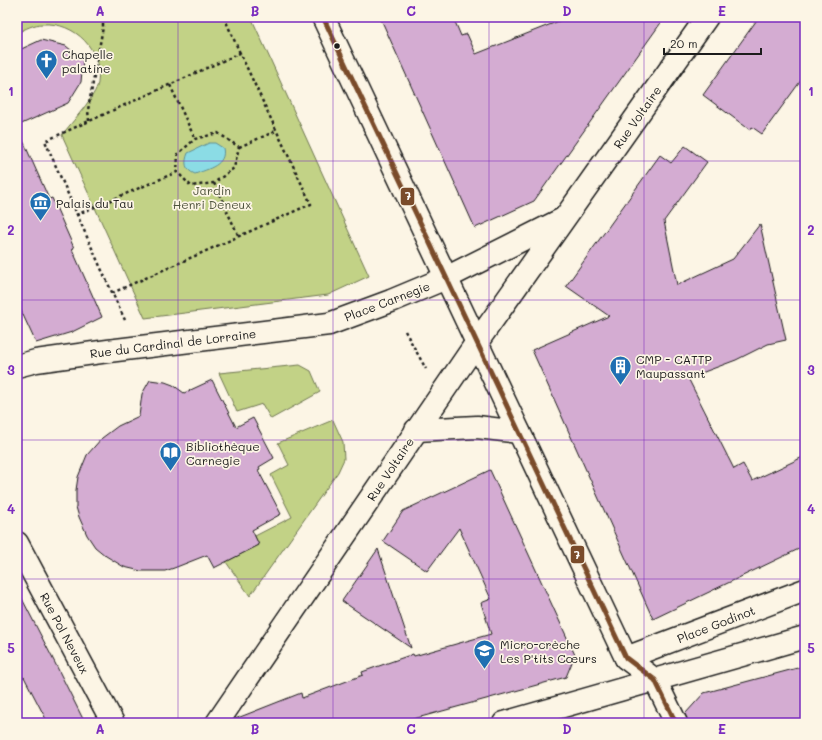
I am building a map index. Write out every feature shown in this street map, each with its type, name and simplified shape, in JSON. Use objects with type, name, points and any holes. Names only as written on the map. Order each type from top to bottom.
[{"type":"street","points":[[323,17],[626,658],[655,680],[676,723]]},
{"type":"street","name":"Rue Voltaire","points":[[217,723],[477,342],[707,17]]},
{"type":"street","name":"Rue Voltaire","points":[[446,278],[566,217]]},
{"type":"street","name":"Place Carnegie","points":[[329,324],[446,278]]},
{"type":"street","name":"Rue du Cardinal de Lorraine","points":[[17,366],[36,361],[108,351],[329,324]]},
{"type":"street","points":[[416,430],[477,426],[519,432]]},
{"type":"street","name":"Rue Pol Neveux","points":[[17,543],[113,723]]},
{"type":"street","name":"Place Godinot","points":[[626,658],[805,590]]},
{"type":"street","points":[[504,723],[805,637]]},
{"type":"path","points":[[89,121],[88,110],[103,17]]},
{"type":"path","points":[[112,293],[311,204],[224,17]]},
{"type":"path","points":[[128,326],[76,215],[45,141],[240,53]]},
{"type":"path","points":[[170,85],[195,139]]},
{"type":"path","points":[[239,148],[276,131]]},
{"type":"path","points":[[218,133],[239,148],[234,168],[214,183],[191,186],[177,172],[178,154],[195,139],[218,133]]},
{"type":"path","points":[[76,215],[177,172]]},
{"type":"path","points":[[214,183],[239,237]]},
{"type":"path","points":[[405,331],[429,373]]},
{"type":"green space","name":"Jardin Henri Deneux","points":[[17,17],[251,17],[369,276],[328,295],[145,318],[62,135],[93,95],[98,83],[96,60],[91,49],[76,33],[55,25],[40,24],[17,33]]},
{"type":"green space","points":[[300,365],[311,371],[320,392],[271,419],[262,404],[237,412],[219,373]]},
{"type":"green space","points":[[333,420],[343,442],[344,459],[338,472],[250,596],[226,562],[259,545],[255,536],[292,517],[271,475],[289,465],[278,443]]},
{"type":"water","points":[[209,143],[215,143],[223,148],[222,159],[215,166],[195,174],[186,166],[188,153]]},
{"type":"building","points":[[380,17],[453,17],[461,36],[467,34],[476,54],[569,17],[665,17],[534,201],[475,228]]},
{"type":"building","points":[[759,17],[805,17],[805,75],[762,134],[752,127],[750,130],[703,95]]},
{"type":"building","name":"Chapelle palatine","points":[[41,40],[66,46],[83,60],[81,82],[68,103],[17,126],[17,51]]},
{"type":"building","name":"Palais du Tau","points":[[17,127],[49,199],[52,198],[74,248],[72,249],[102,317],[72,332],[36,343],[17,302]]},
{"type":"building","points":[[685,146],[707,162],[664,221],[677,285],[733,259],[760,224],[786,340],[768,344],[736,360],[688,378],[734,469],[743,464],[752,481],[805,456],[805,546],[653,619],[532,350],[609,316],[566,286],[660,155],[671,163]]},
{"type":"building","name":"Bibliothèque Carnegie","points":[[150,380],[165,382],[173,385],[184,393],[212,380],[236,427],[253,418],[274,458],[259,467],[260,469],[258,470],[281,514],[252,530],[259,545],[214,568],[207,555],[165,571],[141,571],[124,567],[95,547],[87,535],[79,517],[76,507],[76,490],[78,477],[87,455],[102,438],[118,426],[139,416],[142,394]]},
{"type":"building","points":[[490,470],[575,655],[566,677],[399,723],[232,723],[235,719],[301,693],[302,698],[363,675],[362,672],[413,654],[414,656],[491,634],[481,603],[491,599],[459,528],[427,571],[383,541],[403,511]]},
{"type":"building","points":[[378,549],[411,648],[342,601]]},
{"type":"building","points":[[17,589],[85,723],[48,723],[24,677],[17,681]]},
{"type":"building","points":[[805,666],[805,723],[688,723],[685,714],[704,693]]},
{"type":"transit line","name":"7","points":[[323,17],[626,658],[655,680],[676,723]]},
{"type":"place","name":"Chapelle palatine","points":[[47,80]]},
{"type":"place","name":"Palais du Tau","points":[[40,222]]},
{"type":"place","name":"CMP - CATTP Maupassant","points":[[620,386]]},
{"type":"place","name":"Bibliothèque Carnegie","points":[[170,472]]},
{"type":"place","name":"Micro-crèche Les P'tits Cœurs","points":[[484,670]]}]
